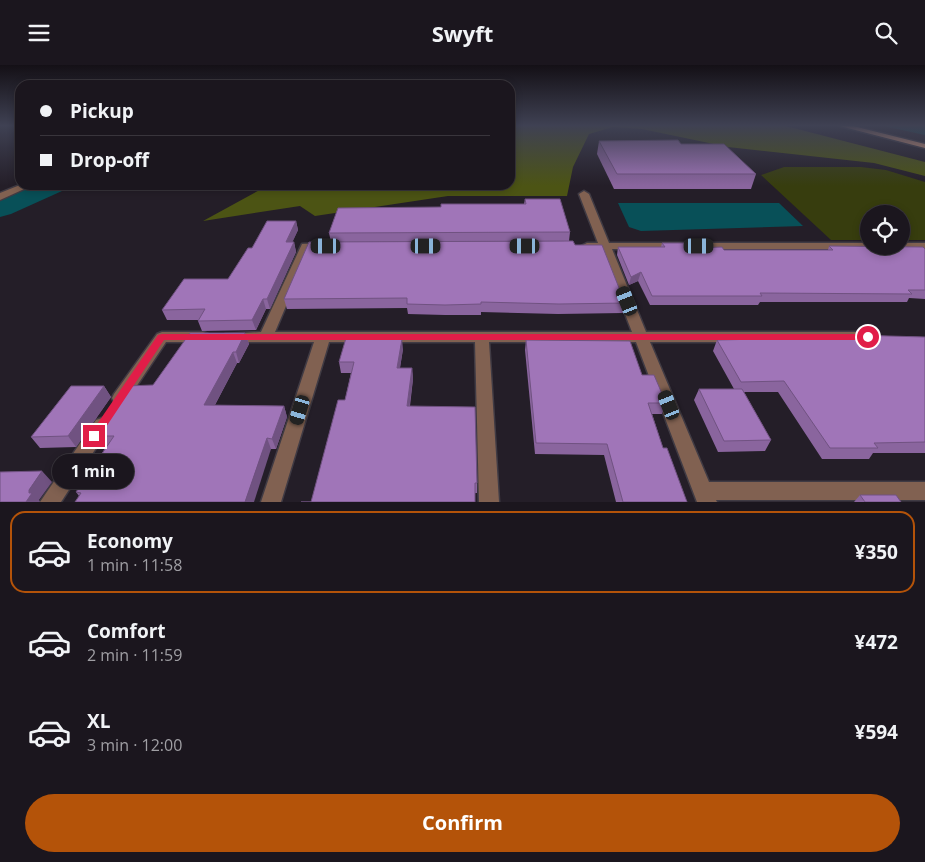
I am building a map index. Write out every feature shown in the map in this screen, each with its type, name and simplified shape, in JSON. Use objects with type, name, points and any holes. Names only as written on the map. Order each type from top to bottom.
[{"type":"street","points":[[0,197],[16,190]]},
{"type":"street","points":[[584,193],[705,496],[925,491]]},
{"type":"street","points":[[266,337],[306,246],[336,246]]},
{"type":"street","points":[[575,246],[925,247]]},
{"type":"street","points":[[482,336],[489,502]]},
{"type":"street","points":[[50,502],[162,337],[876,337]]},
{"type":"street","points":[[271,502],[323,337]]},
{"type":"green space","points":[[515,145],[583,145],[573,167],[567,196],[448,196],[315,216],[300,206],[203,221],[260,190],[515,190]]},
{"type":"green space","points":[[720,145],[861,145],[925,162],[925,176],[874,163]]},
{"type":"green space","points":[[784,167],[861,167],[886,170],[925,182],[925,240],[910,240],[910,205],[860,205],[860,240],[831,240],[761,175]]},
{"type":"water","points":[[618,203],[779,203],[803,226],[641,231],[629,227]]},
{"type":"building","points":[[601,145],[725,145],[756,174],[617,174]]},
{"type":"building","points":[[525,199],[560,199],[570,232],[329,233],[338,208],[441,207],[441,204],[526,204]]},
{"type":"building","points":[[267,221],[296,221],[286,242],[294,242],[267,299],[263,299],[252,320],[198,321],[205,309],[162,310],[184,279],[228,279],[248,248],[252,248]]},
{"type":"building","points":[[573,241],[575,245],[602,245],[625,303],[481,302],[481,304],[445,305],[407,304],[407,298],[284,299],[309,242]]},
{"type":"building","points":[[662,243],[688,243],[691,248],[722,247],[724,250],[833,250],[829,246],[860,246],[860,255],[910,255],[910,247],[923,247],[925,249],[925,290],[908,290],[912,294],[760,293],[762,296],[652,296],[641,272],[631,277],[618,247],[665,247]]},
{"type":"building","points":[[190,333],[245,333],[236,352],[233,352],[204,405],[284,406],[272,439],[267,438],[245,502],[75,502],[81,493],[76,492],[114,436],[92,436],[126,386],[153,385]]},
{"type":"building","points":[[852,335],[925,337],[925,442],[874,443],[878,448],[830,448],[784,381],[741,382],[717,340],[853,337]]},
{"type":"building","points":[[346,338],[402,339],[397,368],[412,368],[407,406],[475,407],[477,483],[475,483],[475,502],[311,502],[338,400],[345,400],[354,362],[339,362]]},
{"type":"building","points":[[526,340],[630,341],[642,375],[654,375],[666,403],[648,403],[663,448],[667,448],[687,502],[623,502],[607,444],[536,443]]},
{"type":"building","points":[[71,386],[104,386],[68,436],[31,437]]},
{"type":"building","points":[[699,389],[742,389],[771,440],[724,441]]},
{"type":"building","points":[[42,471],[29,490],[29,493],[32,493],[26,502],[0,502],[0,472]]},
{"type":"building","points":[[860,495],[896,495],[901,502],[865,502]]},
{"type":"waterway","points":[[0,207],[39,190]]},
{"type":"route","points":[[94,436],[162,337],[868,337]]}]
